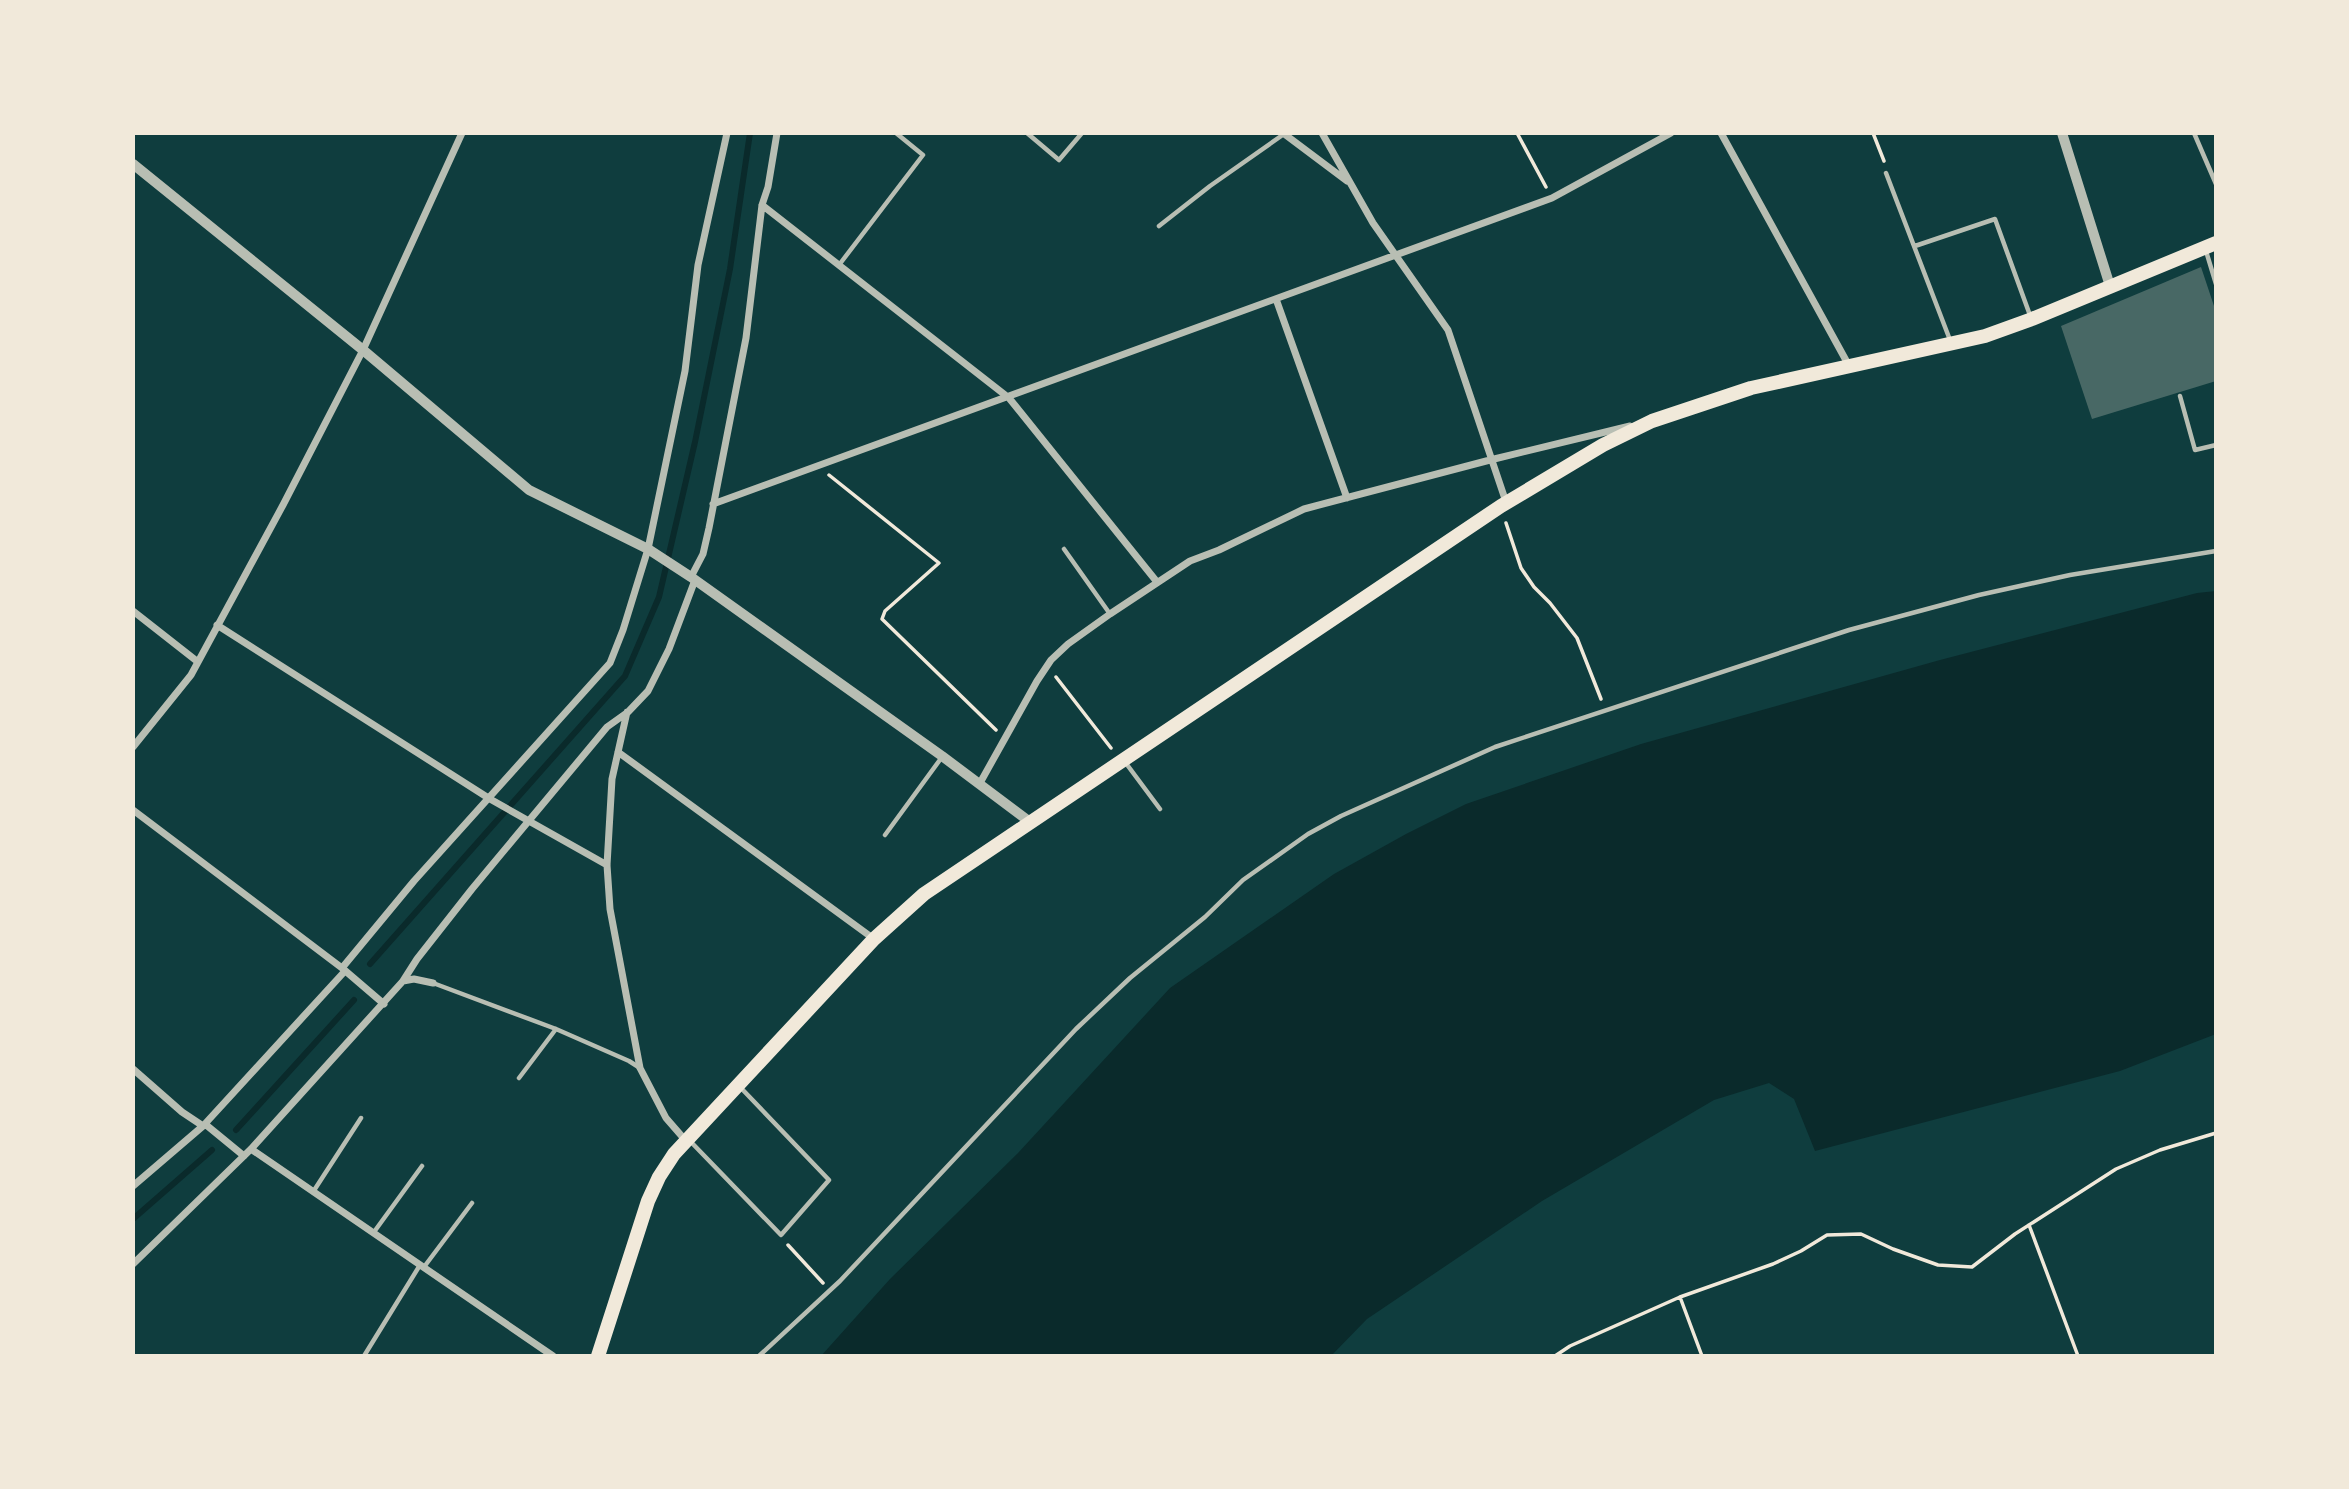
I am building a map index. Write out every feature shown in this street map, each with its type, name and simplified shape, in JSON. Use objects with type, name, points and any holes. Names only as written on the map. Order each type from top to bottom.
[{"type":"main road","points":[[598,1356],[648,1201],[659,1177],[687,1140],[874,939],[924,894],[1503,504],[1603,444],[1651,421],[1751,388],[1985,335],[2032,319],[2211,245]]},
{"type":"street","points":[[133,747],[191,675],[283,505],[363,350],[462,133]]},
{"type":"street","points":[[133,1186],[204,1125],[343,970],[414,881],[610,663],[648,549],[685,370],[698,265],[727,133]]},
{"type":"street","points":[[133,1264],[251,1149],[384,1004],[528,821],[607,727],[628,712],[648,691],[657,675],[702,554],[746,338],[762,205],[768,187],[777,133]]},
{"type":"street","points":[[1322,133],[1395,256],[1448,330],[1503,504]]},
{"type":"street","points":[[713,504],[1552,198],[1671,133]]},
{"type":"street","points":[[1721,133],[1848,365]]},
{"type":"street","points":[[2062,133],[2110,286]]},
{"type":"street","points":[[1283,134],[1350,184]]},
{"type":"street","points":[[133,164],[363,350],[528,490],[648,549],[980,783],[1030,822]]},
{"type":"street","points":[[762,205],[1009,398],[1157,582]]},
{"type":"street","points":[[1276,299],[1347,498]]},
{"type":"street","points":[[980,783],[1047,666],[1068,644],[1190,561],[1304,509],[1651,421]]},
{"type":"street","points":[[133,611],[198,662]]},
{"type":"street","points":[[218,625],[490,799],[607,865]]},
{"type":"street","points":[[628,712],[612,779],[607,865],[610,909],[640,1068],[666,1118],[687,1140]]},
{"type":"street","points":[[618,752],[874,939]]},
{"type":"street","points":[[133,810],[384,1004]]},
{"type":"street","points":[[403,981],[414,979],[433,983]]},
{"type":"street","points":[[133,1069],[182,1112],[204,1125],[244,1156]]},
{"type":"street","points":[[251,1149],[553,1356]]},
{"type":"lane","points":[[839,265],[923,155],[896,133]]},
{"type":"lane","points":[[1027,133],[1059,160],[1082,133]]},
{"type":"lane","points":[[2194,133],[2216,184]]},
{"type":"lane","points":[[1159,226],[1283,134]]},
{"type":"lane","points":[[1886,173],[1952,344]]},
{"type":"lane","points":[[1915,246],[1995,219],[2032,319]]},
{"type":"lane","points":[[2211,245],[2216,284]]},
{"type":"lane","points":[[2180,396],[2195,450],[2216,445]]},
{"type":"lane","points":[[1064,549],[1110,614]]},
{"type":"lane","points":[[759,1356],[829,1290],[1076,1029],[1130,978],[1205,917],[1252,874],[1308,834],[1341,816],[1495,747],[1849,630],[1979,595],[2070,575],[2216,551]]},
{"type":"lane","points":[[885,835],[942,756]]},
{"type":"lane","points":[[1123,760],[1160,809]]},
{"type":"lane","points":[[433,983],[556,1029],[640,1068]]},
{"type":"lane","points":[[519,1078],[556,1029]]},
{"type":"lane","points":[[687,1140],[781,1235],[829,1180],[739,1087]]},
{"type":"lane","points":[[313,1192],[361,1118]]},
{"type":"lane","points":[[373,1233],[422,1166]]},
{"type":"lane","points":[[364,1356],[422,1266],[472,1203]]},
{"type":"path","points":[[1517,133],[1547,190]]},
{"type":"path","points":[[1873,133],[1886,173]]},
{"type":"path","points":[[824,464],[827,474],[939,563],[885,611],[883,619],[1004,739]]},
{"type":"path","points":[[1503,504],[1521,568],[1577,638],[1605,710]]},
{"type":"path","points":[[1047,666],[1123,760]]},
{"type":"path","points":[[1555,1356],[1570,1346],[1680,1297],[1773,1264],[1828,1235],[1861,1234],[1938,1265],[1972,1266],[2029,1225],[2116,1169],[2160,1150],[2216,1133]]},
{"type":"path","points":[[2029,1225],[2078,1356]]},
{"type":"path","points":[[781,1235],[829,1290]]},
{"type":"path","points":[[1680,1297],[1702,1356]]},
{"type":"water","points":[[2216,591],[2216,1034],[2120,1071],[1815,1151],[1794,1099],[1769,1083],[1714,1100],[1542,1201],[1367,1319],[1331,1356],[821,1356],[890,1279],[1018,1153],[1170,988],[1334,874],[1406,834],[1466,804],[1641,744],[1940,660],[2197,593]]},
{"type":"building","points":[[2201,267],[2216,312],[2216,381],[2092,419],[2061,326]]},
{"type":"waterway","points":[[370,964],[625,676],[659,597],[695,442],[730,269],[750,133]]},
{"type":"waterway","points":[[236,1130],[354,1000]]},
{"type":"waterway","points":[[133,1219],[212,1150]]}]
